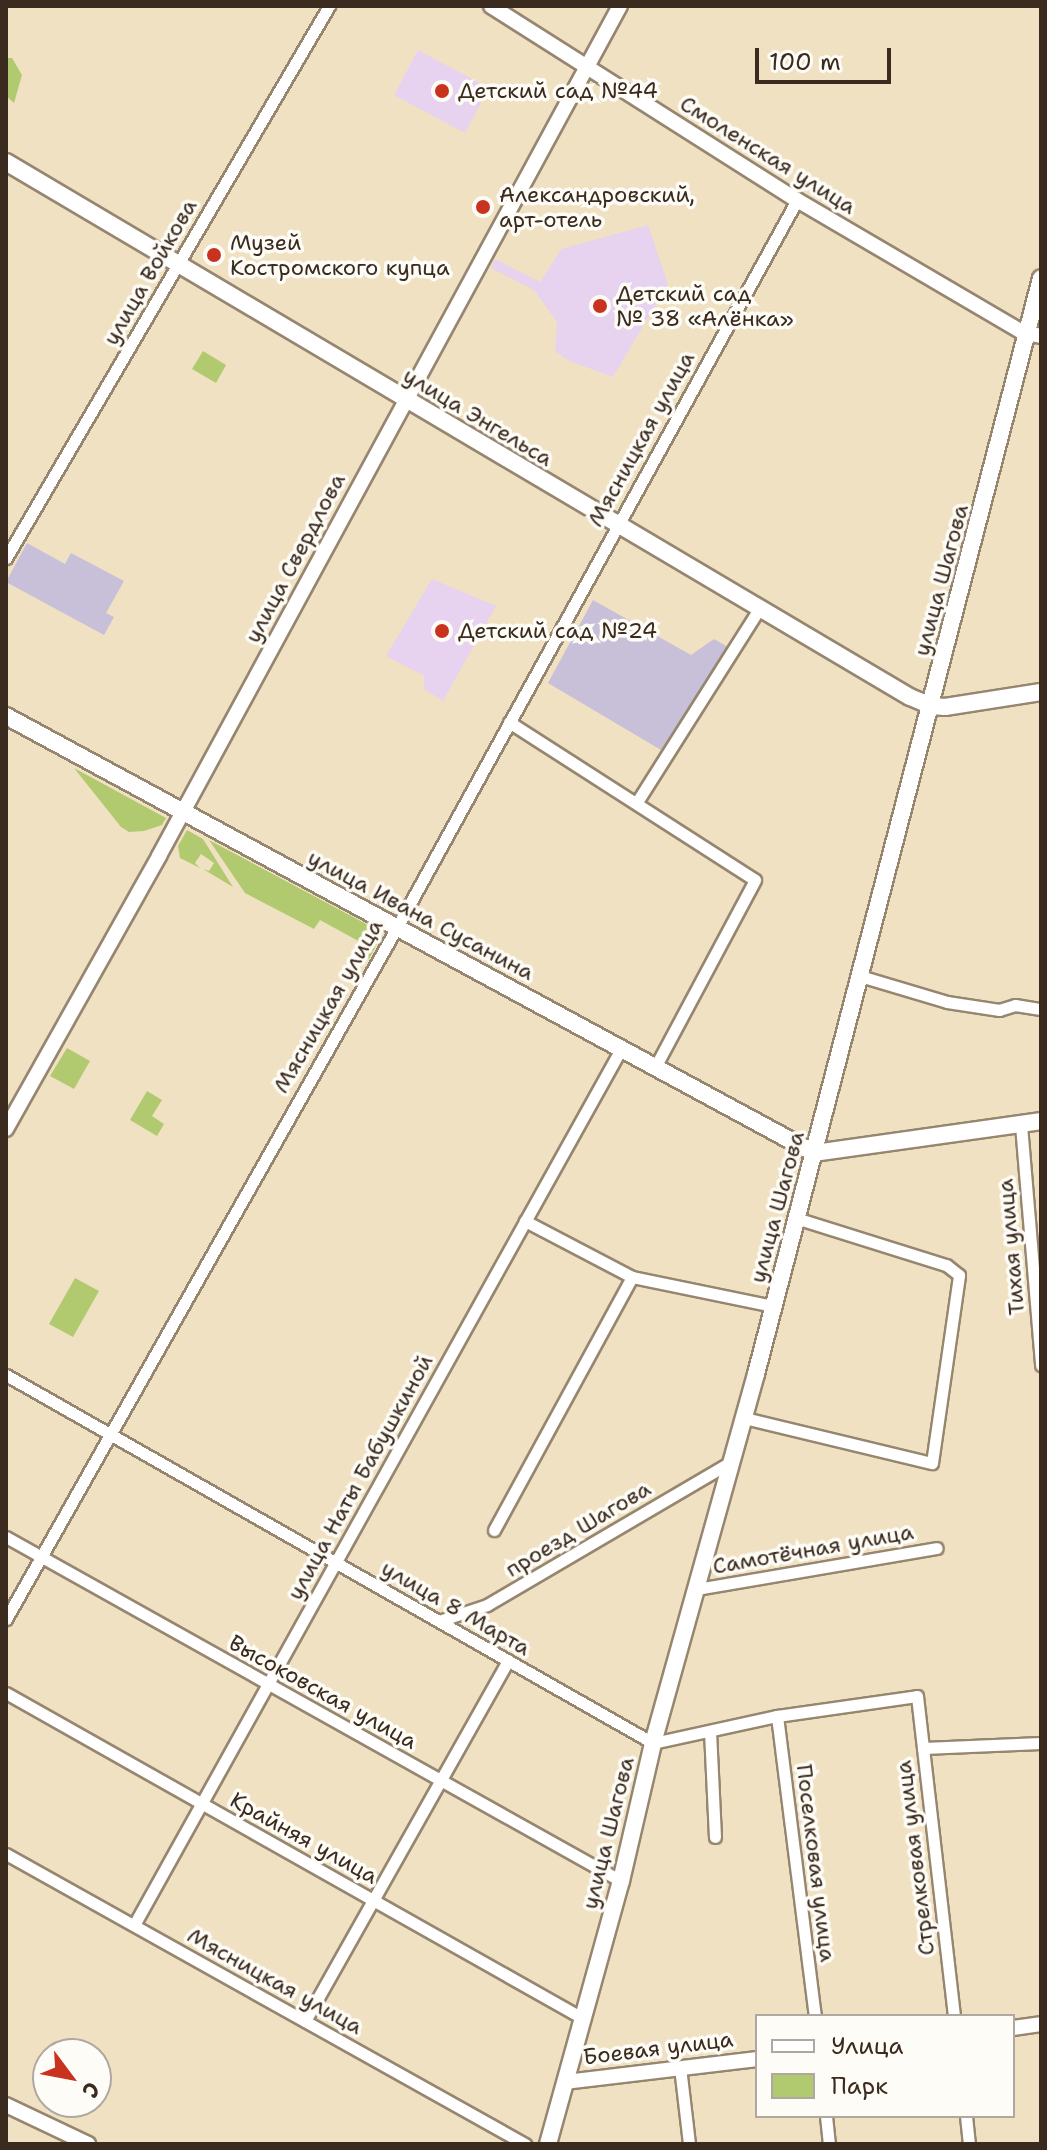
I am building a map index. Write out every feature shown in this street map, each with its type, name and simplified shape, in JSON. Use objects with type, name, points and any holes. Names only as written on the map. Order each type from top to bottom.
[{"type":"main road","name":"улица Энгельса","points":[[6,162],[759,609],[931,706]]},
{"type":"main road","name":"улица Шагова","points":[[548,2144],[621,1881],[653,1743],[744,1418],[931,706],[1034,335],[1041,278]]},
{"type":"main road","points":[[931,706],[1041,692]]},
{"type":"main road","name":"улица Ивана Сусанина","points":[[6,716],[814,1153]]},
{"type":"main road","points":[[814,1153],[1041,1121]]},
{"type":"street","name":"улица Войкова","points":[[6,558],[329,6]]},
{"type":"street","name":"Смоленская улица","points":[[491,6],[797,200],[1034,335]]},
{"type":"street","name":"улица Свердлова","points":[[6,1129],[183,812],[584,67],[620,6]]},
{"type":"street","name":"Мясницкая улица","points":[[6,1619],[397,927],[797,200]]},
{"type":"street","points":[[637,802],[759,609]]},
{"type":"street","points":[[509,722],[755,880],[655,1067]]},
{"type":"street","points":[[860,976],[947,1002],[999,1010],[1015,1005],[1041,1009]]},
{"type":"street","name":"улица Наты Бабушкиной","points":[[134,1925],[621,1049]]},
{"type":"street","name":"Тихая улица","points":[[1021,1125],[1041,1365]]},
{"type":"street","points":[[744,1418],[932,1463],[959,1275],[946,1265],[796,1218]]},
{"type":"street","points":[[525,1221],[632,1277],[773,1306]]},
{"type":"street","points":[[494,1530],[632,1277]]},
{"type":"street","name":"улица 8 Марта","points":[[6,1375],[653,1743]]},
{"type":"street","name":"проезд Шагова","points":[[439,1621],[500,1598],[732,1460]]},
{"type":"street","name":"Высоковская улица","points":[[6,1537],[621,1881]]},
{"type":"street","name":"Самотёчная улица","points":[[697,1589],[937,1548]]},
{"type":"street","points":[[305,2021],[508,1660]]},
{"type":"street","name":"Крайняя улица","points":[[6,1693],[582,2018]]},
{"type":"street","name":"Стрелковая улица","points":[[777,1716],[917,1696],[954,2014]]},
{"type":"street","points":[[653,1743],[777,1716]]},
{"type":"street","name":"Поселковая улица","points":[[777,1716],[815,2014]]},
{"type":"street","points":[[710,1731],[715,1837]]},
{"type":"street","points":[[923,1748],[1041,1743]]},
{"type":"street","name":"Мясницкая улица","points":[[6,1854],[525,2144]]},
{"type":"street","points":[[1015,2028],[1041,2024]]},
{"type":"street","name":"Боевая улица","points":[[565,2082],[755,2059]]},
{"type":"street","points":[[680,2067],[689,2144]]},
{"type":"street","points":[[6,2105],[88,2144]]},
{"type":"street","points":[[826,2118],[829,2144]]},
{"type":"street","points":[[966,2118],[969,2144]]},
{"type":"shaded area","name":"Детский сад №44","points":[[418,50],[489,88],[465,133],[394,95]]},
{"type":"shaded area","name":"Детский сад № 38 «Алёнка»","points":[[648,225],[668,284],[613,377],[569,361],[555,351],[557,322],[534,290],[491,268],[495,259],[540,282],[561,249]]},
{"type":"shaded area","points":[[27,543],[65,564],[71,553],[124,581],[106,613],[114,617],[104,635],[6,582]]},
{"type":"shaded area","name":"Детский сад №24","points":[[432,579],[496,606],[443,701],[424,689],[424,676],[386,656]]},
{"type":"shaded area","points":[[593,600],[691,655],[714,639],[728,647],[661,750],[548,683]]},
{"type":"green space","points":[[6,58],[12,58],[22,75],[14,103],[6,96]]},
{"type":"green space","points":[[203,351],[226,365],[216,383],[192,369]]},
{"type":"green space","points":[[74,768],[166,818],[162,825],[129,832],[121,827]]},
{"type":"green space","points":[[187,830],[203,839],[233,887],[203,869],[209,871],[214,863],[201,854],[195,863],[200,868],[180,858],[178,846]]},
{"type":"green space","points":[[209,840],[383,933],[369,959],[358,953],[362,943],[320,920],[314,929],[245,893]]},
{"type":"green space","points":[[67,1048],[90,1061],[74,1089],[50,1076]]},
{"type":"green space","points":[[147,1091],[162,1100],[152,1116],[164,1124],[157,1136],[130,1120]]},
{"type":"green space","points":[[75,1278],[99,1291],[73,1337],[49,1324]]},
{"type":"place","name":"Детский сад №44","points":[[442,91]]},
{"type":"place","name":"Александровский, арт-отель","points":[[483,207]]},
{"type":"place","name":"Музей Костромского купца","points":[[214,255]]},
{"type":"place","name":"Детский сад № 38 «Алёнка»","points":[[600,306]]},
{"type":"place","name":"Детский сад №24","points":[[442,631]]}]
